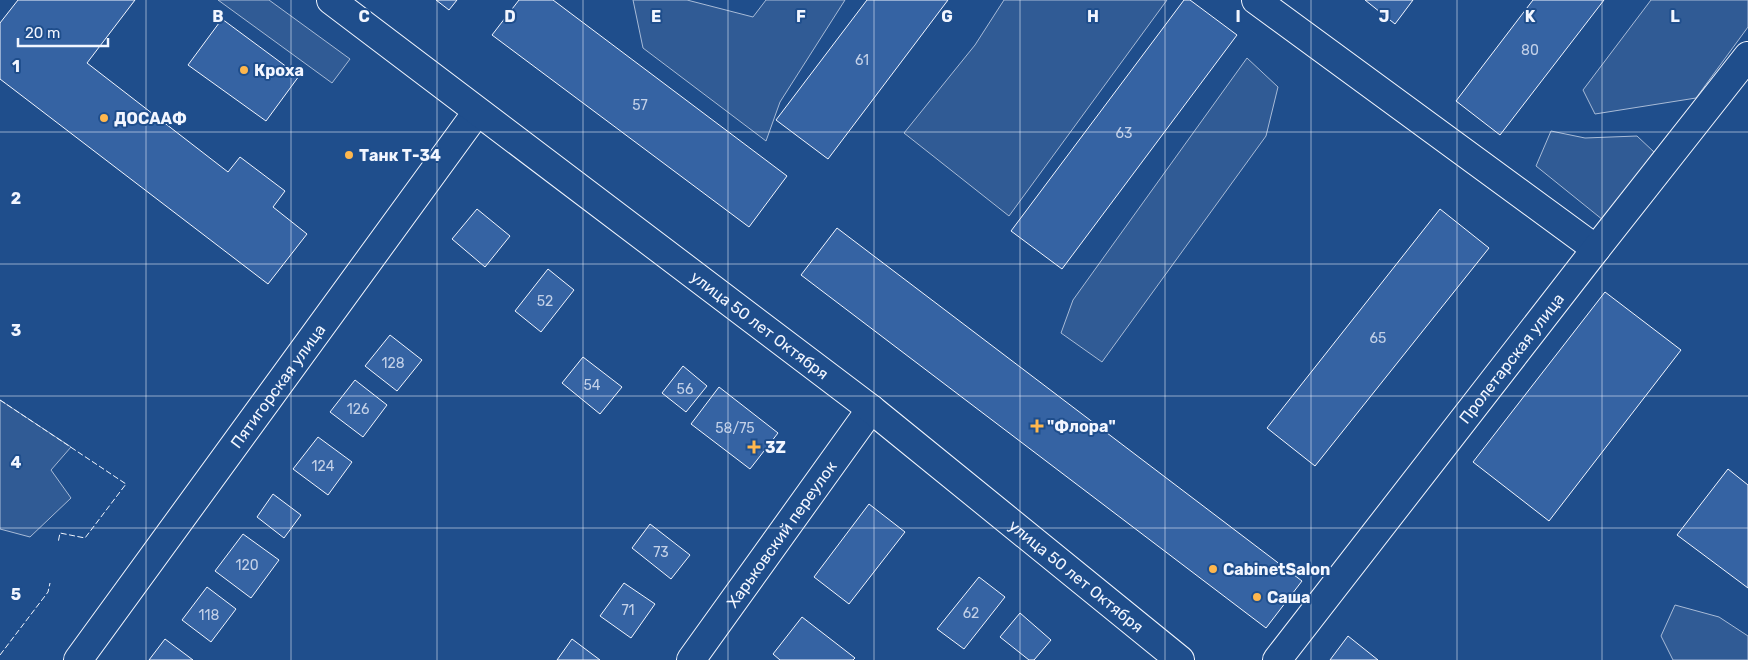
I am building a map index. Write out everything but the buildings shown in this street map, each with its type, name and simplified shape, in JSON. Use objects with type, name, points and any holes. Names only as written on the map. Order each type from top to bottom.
[{"type":"street","name":"улица 50 лет Октября","points":[[331,0],[871,409],[1180,660]]},
{"type":"street","points":[[1256,0],[1596,249]]},
{"type":"street","name":"Пролетарская улица","points":[[1277,660],[1748,56]]},
{"type":"street","name":"Пятигорская улица","points":[[78,660],[477,112]]},
{"type":"street","name":"Харьковский переулок","points":[[691,660],[871,409]]},
{"type":"shaded area","points":[[218,0],[269,0],[350,59],[332,83]]},
{"type":"shaded area","points":[[633,0],[687,0],[753,17],[766,0],[845,0],[780,102],[766,141],[643,48]]},
{"type":"shaded area","points":[[1004,0],[1167,0],[1009,216],[904,133],[975,45]]},
{"type":"shaded area","points":[[1651,0],[1748,0],[1748,27],[1696,98],[1595,114],[1583,90]]},
{"type":"shaded area","points":[[1247,58],[1278,87],[1266,136],[1102,362],[1061,333],[1073,300]]},
{"type":"shaded area","points":[[1551,131],[1585,138],[1637,136],[1654,152],[1603,220],[1536,166]]},
{"type":"shaded area","points":[[0,400],[71,447],[51,470],[71,498],[30,537],[0,529]]},
{"type":"shaded area","points":[[1675,605],[1719,617],[1748,636],[1748,660],[1673,660],[1661,636]]},
{"type":"fence","points":[[0,400],[126,484],[85,538],[60,533],[58,543]]},
{"type":"fence","points":[[0,655],[48,592],[50,583]]},
{"type":"place","name":"Кроха","points":[[244,70]]},
{"type":"place","name":"ДОСААФ","points":[[104,118]]},
{"type":"place","name":"Танк Т-34","points":[[349,155]]},
{"type":"place","name":"\"Флора\"","points":[[1037,426]]},
{"type":"place","name":"3Z","points":[[754,447]]},
{"type":"place","name":"CabinetSalon","points":[[1213,569]]},
{"type":"place","name":"Саша","points":[[1257,597]]}]
